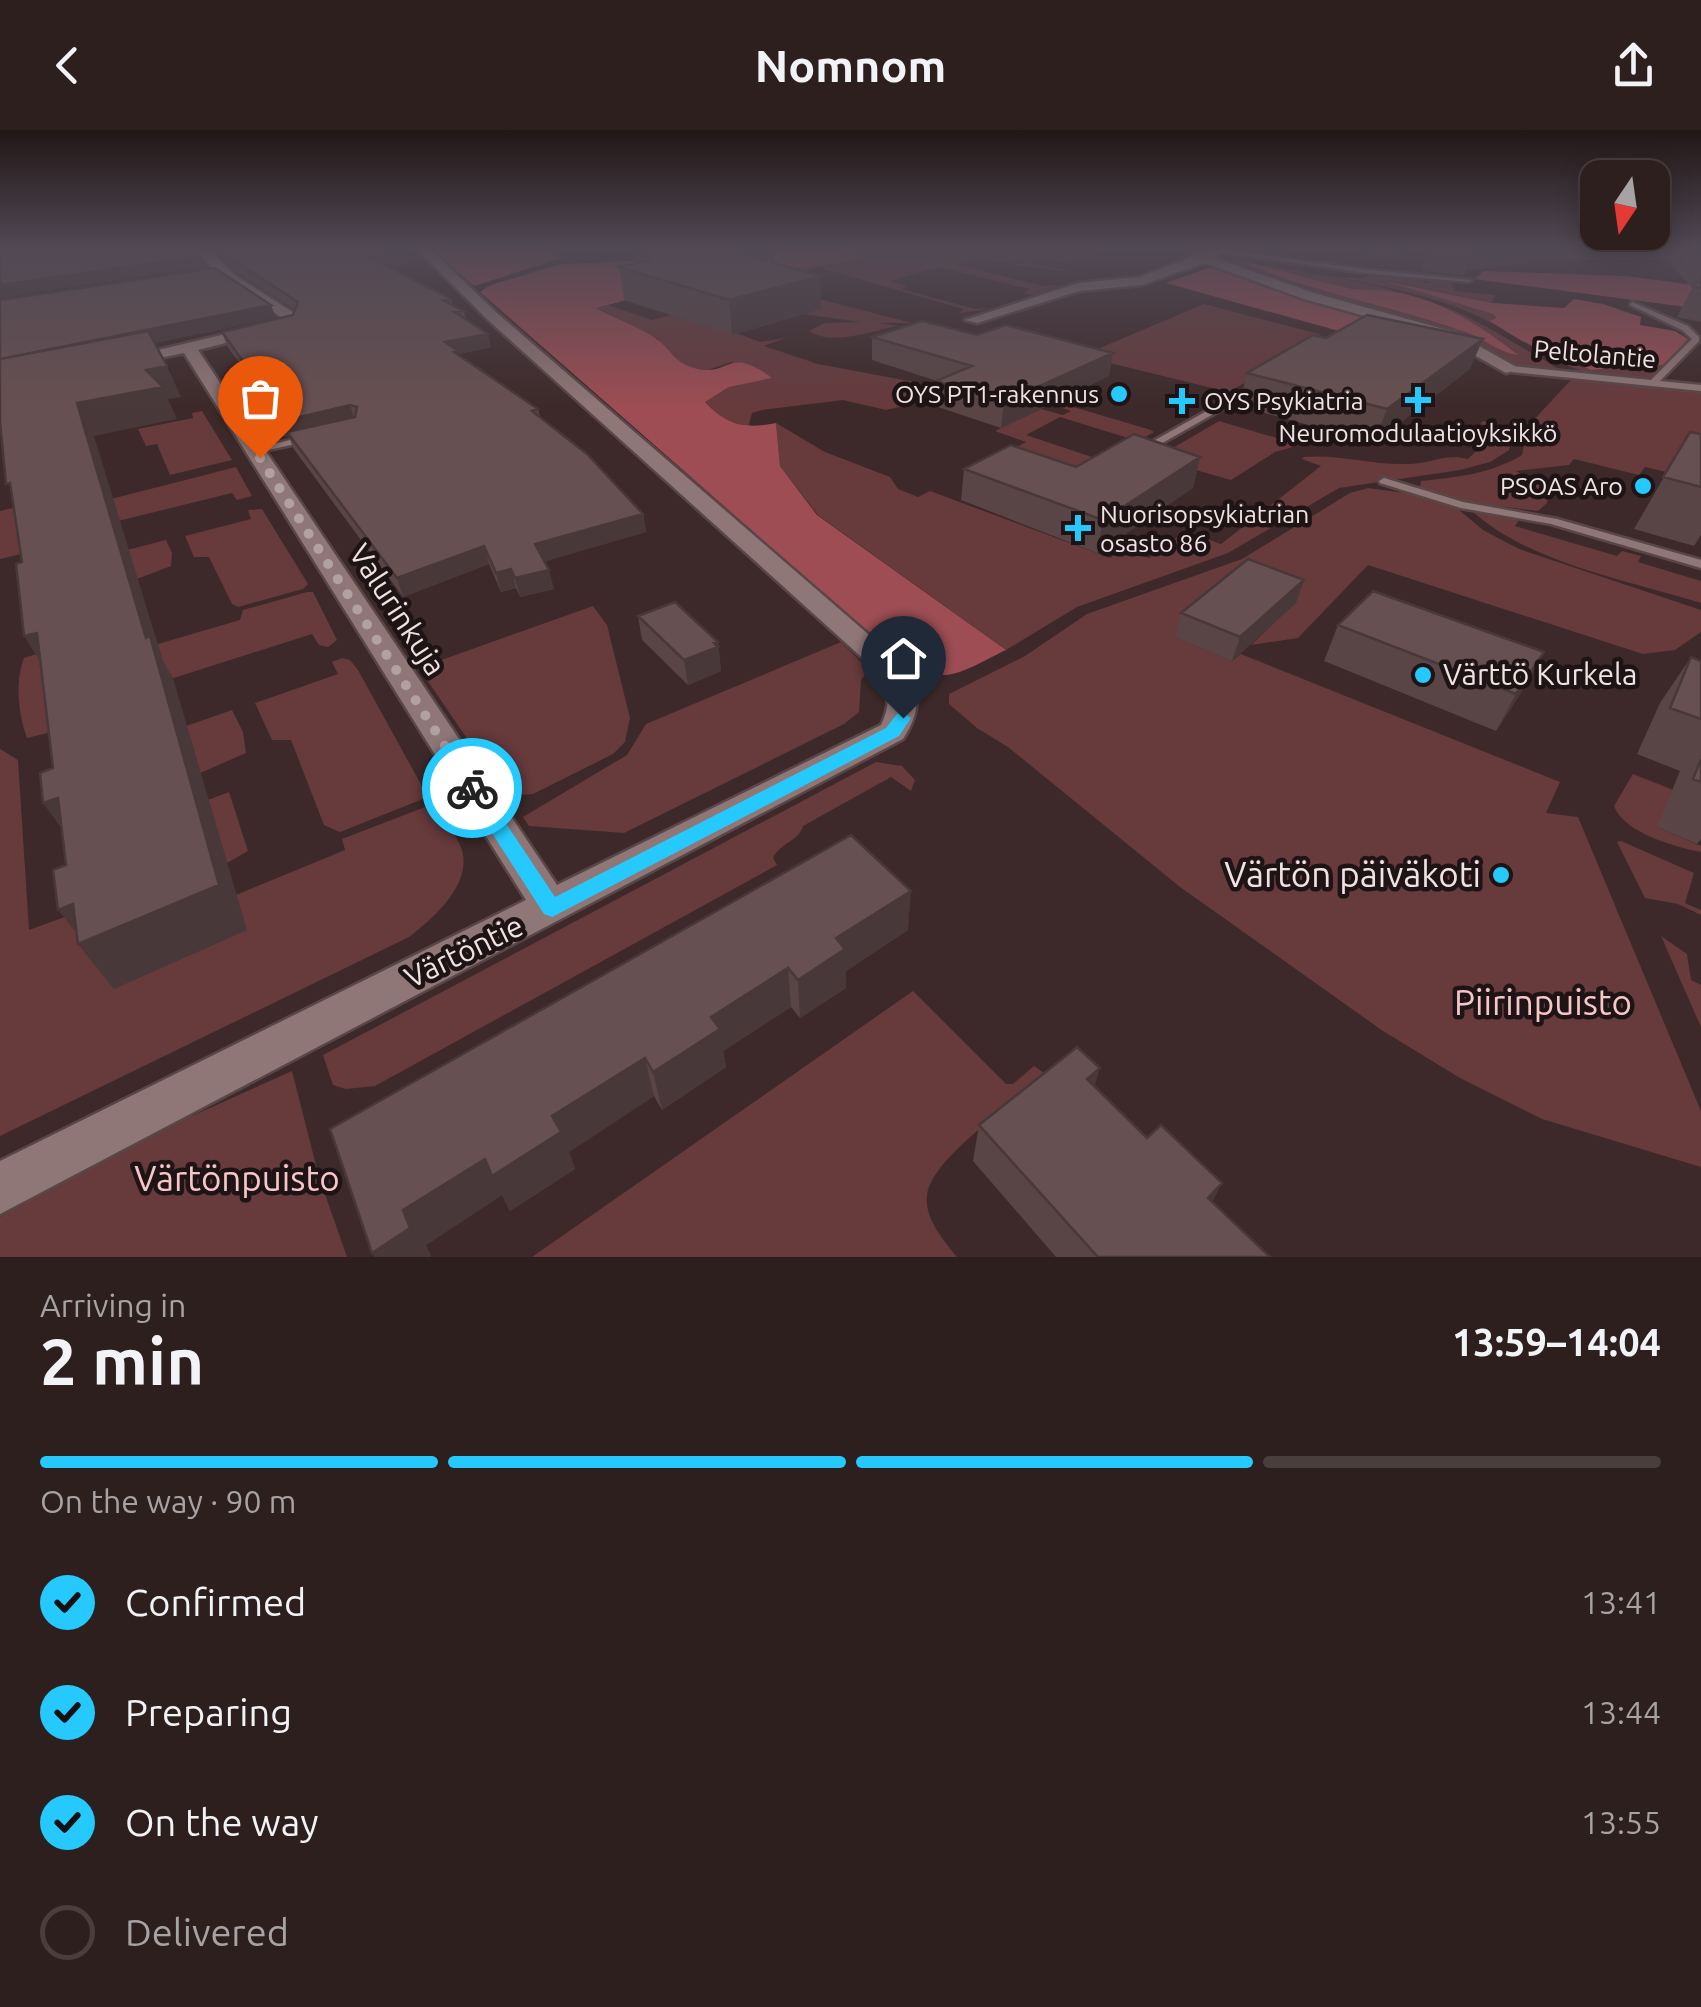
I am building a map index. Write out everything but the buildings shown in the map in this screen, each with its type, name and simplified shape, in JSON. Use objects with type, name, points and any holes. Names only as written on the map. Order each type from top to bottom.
[{"type":"street","points":[[106,364],[292,322],[292,316],[271,302]]},
{"type":"street","name":"Värtöntie","points":[[0,1189],[892,732],[903,718],[906,702],[901,682],[888,666],[477,302]]},
{"type":"street","points":[[972,320],[1036,302]]},
{"type":"street","name":"Peltolantie","points":[[1324,302],[1370,318],[1449,336],[1512,369]]},
{"type":"street","name":"Valurinkuja","points":[[188,348],[552,908]]},
{"type":"lane","points":[[1632,304],[1686,328],[1696,339],[1654,382]]},
{"type":"lane","name":"Peltolantie","points":[[1512,369],[1701,388]]},
{"type":"lane","points":[[1136,454],[1274,375]]},
{"type":"lane","points":[[255,450],[322,435]]},
{"type":"lane","points":[[1384,482],[1460,505],[1553,521],[1701,564]]},
{"type":"green space","points":[[779,302],[829,302],[912,323],[880,323],[899,326],[830,338],[809,331],[825,323],[861,322],[802,314],[818,309],[723,328],[760,342],[785,338],[764,346],[818,364],[920,383],[904,406],[886,410],[843,400],[762,410],[752,413],[748,428],[719,417],[705,402],[729,387],[771,377],[731,362],[705,371],[678,364],[658,339],[595,307],[605,304],[652,320],[686,311]]},
{"type":"green space","points":[[937,302],[975,309],[995,308],[959,313],[963,309]]},
{"type":"green space","points":[[1340,302],[1431,302],[1478,322],[1559,369],[1521,367],[1454,333]]},
{"type":"green space","points":[[1439,302],[1454,302],[1493,314],[1567,362],[1591,370],[1664,365],[1652,377],[1598,375],[1556,360],[1457,307]]},
{"type":"green space","points":[[1204,304],[1326,339],[1228,392],[1098,360],[1088,353]]},
{"type":"green space","points":[[1571,380],[1701,389],[1701,490],[1675,474],[1645,467],[1639,475],[1574,459],[1569,465],[1516,471],[1549,490],[1585,486],[1572,497],[1549,494],[1547,503],[1538,511],[1464,502],[1420,487],[1421,481],[1486,471],[1522,455],[1527,427]]},
{"type":"green space","points":[[1050,400],[1154,432],[1128,447],[1128,438],[1060,417],[1026,435],[1095,458],[1075,477],[991,461],[1026,442],[995,431],[1041,409],[1063,415],[1071,411],[1047,403]]},
{"type":"green space","points":[[202,411],[232,460],[170,475],[157,444],[146,446],[138,429],[193,418],[192,413]]},
{"type":"green space","points":[[1219,421],[1300,445],[1275,452],[1231,480],[1164,461],[1159,456]]},
{"type":"green space","points":[[1483,421],[1513,429],[1509,450],[1490,462],[1339,488],[1228,553],[1077,607],[1006,650],[818,515],[780,466],[776,423],[825,452],[890,477],[898,489],[918,497],[930,491],[1110,558],[1124,548],[1149,558],[1185,531],[1221,544],[1321,466],[1304,457],[1394,464],[1452,457],[1468,459],[1498,430],[1480,424]]},
{"type":"green space","points":[[236,467],[252,496],[237,500],[232,493],[37,541],[38,550],[0,559],[0,511],[33,503],[111,499]]},
{"type":"green space","name":"Piirinpuisto","points":[[1368,488],[1406,493],[1458,509],[1483,530],[1519,549],[1701,610],[1701,632],[1675,650],[1643,654],[1368,565],[1298,638],[1251,645],[1295,603],[1176,637],[1232,661],[1241,654],[1560,782],[1546,813],[1578,817],[1701,1111],[1701,1167],[1542,1119],[1460,1078],[1383,1031],[1180,887],[949,704],[949,694],[1025,656],[1087,614],[1242,559],[1350,493]]},
{"type":"green space","points":[[262,509],[308,584],[303,589],[238,607],[232,604],[209,557],[194,557],[185,536],[251,519],[248,510]]},
{"type":"green space","points":[[1471,510],[1516,518],[1519,520],[1515,526],[1617,556],[1622,551],[1641,556],[1638,562],[1701,581],[1701,603],[1549,556],[1494,528]]},
{"type":"green space","points":[[166,540],[172,553],[171,566],[137,579],[46,571]]},
{"type":"green space","points":[[313,592],[337,640],[328,647],[319,645],[312,634],[70,711],[72,727],[27,738],[19,698],[24,658],[58,647],[158,644],[240,620],[243,610]]},
{"type":"green space","points":[[593,606],[607,625],[630,718],[625,742],[613,754],[533,794],[506,796],[419,668]]},
{"type":"green space","points":[[841,642],[869,670],[861,680],[859,712],[844,724],[624,833],[529,826],[523,817],[627,755],[646,724]]},
{"type":"green space","points":[[350,660],[358,670],[428,797],[340,832],[324,825],[291,740],[272,740],[255,703],[338,674],[332,662]]},
{"type":"green space","points":[[232,710],[243,732],[246,753],[200,773],[83,762]]},
{"type":"green space","points":[[0,749],[18,760],[29,930],[100,904],[236,895],[345,850],[342,839],[433,804],[460,845],[462,872],[441,909],[409,937],[0,1136]]},
{"type":"green space","points":[[876,762],[902,766],[915,780],[911,791],[891,777],[803,826],[776,853],[773,858],[777,865],[375,1086],[346,1089],[333,1085],[323,1055]]},
{"type":"green space","points":[[1633,774],[1701,801],[1657,827],[1701,846],[1701,852],[1652,837],[1620,816],[1614,806]]},
{"type":"green space","points":[[229,792],[248,851],[227,863],[208,800]]},
{"type":"green space","points":[[1617,842],[1694,873],[1685,903],[1701,910],[1701,915],[1678,904],[1645,898]]},
{"type":"green space","points":[[1661,936],[1687,954],[1691,980],[1701,985],[1701,1027]]},
{"type":"green space","points":[[913,991],[1006,1084],[1013,1084],[1034,1066],[1047,1075],[959,1147],[932,1180],[927,1195],[929,1212],[936,1229],[957,1257],[532,1257]]},
{"type":"green space","name":"Värtönpuisto","points":[[292,1071],[319,1177],[347,1257],[0,1257],[0,1217],[134,1142]]},
{"type":"shaded area","points":[[491,302],[621,302],[596,308],[654,337],[689,366],[709,370],[738,362],[758,368],[772,378],[729,387],[705,402],[738,424],[776,423],[780,466],[817,515],[1006,650],[967,669],[944,675],[932,675],[904,664]]},
{"type":"shaded area","points":[[1233,302],[1315,302],[1365,316],[1339,331]]},
{"type":"shaded area","points":[[1364,302],[1428,302],[1472,323],[1518,355],[1505,352],[1440,323]]},
{"type":"shaded area","points":[[1452,302],[1564,308],[1571,302],[1589,302],[1641,317],[1640,325],[1675,331],[1688,339],[1664,365],[1591,370],[1522,341],[1490,321],[1497,318]]},
{"type":"shaded area","points":[[1645,302],[1701,302],[1701,309]]},
{"type":"way so far","points":[[260,458],[472,788]]},
{"type":"place","name":"OYS PT1-rakennus","points":[[1119,394]]},
{"type":"place","name":"Neuromodulaatioyksikkö","points":[[1418,400]]},
{"type":"place","name":"OYS Psykiatria","points":[[1182,401]]},
{"type":"place","name":"PSOAS Aro","points":[[1643,486]]},
{"type":"place","name":"Nuorisopsykiatrian osasto 86","points":[[1078,528]]},
{"type":"place","name":"Värttö Kurkela","points":[[1423,675]]},
{"type":"place","name":"Värtön päiväkoti","points":[[1501,875]]},
{"type":"route","points":[[472,788],[552,908],[892,732],[903,718]]}]
